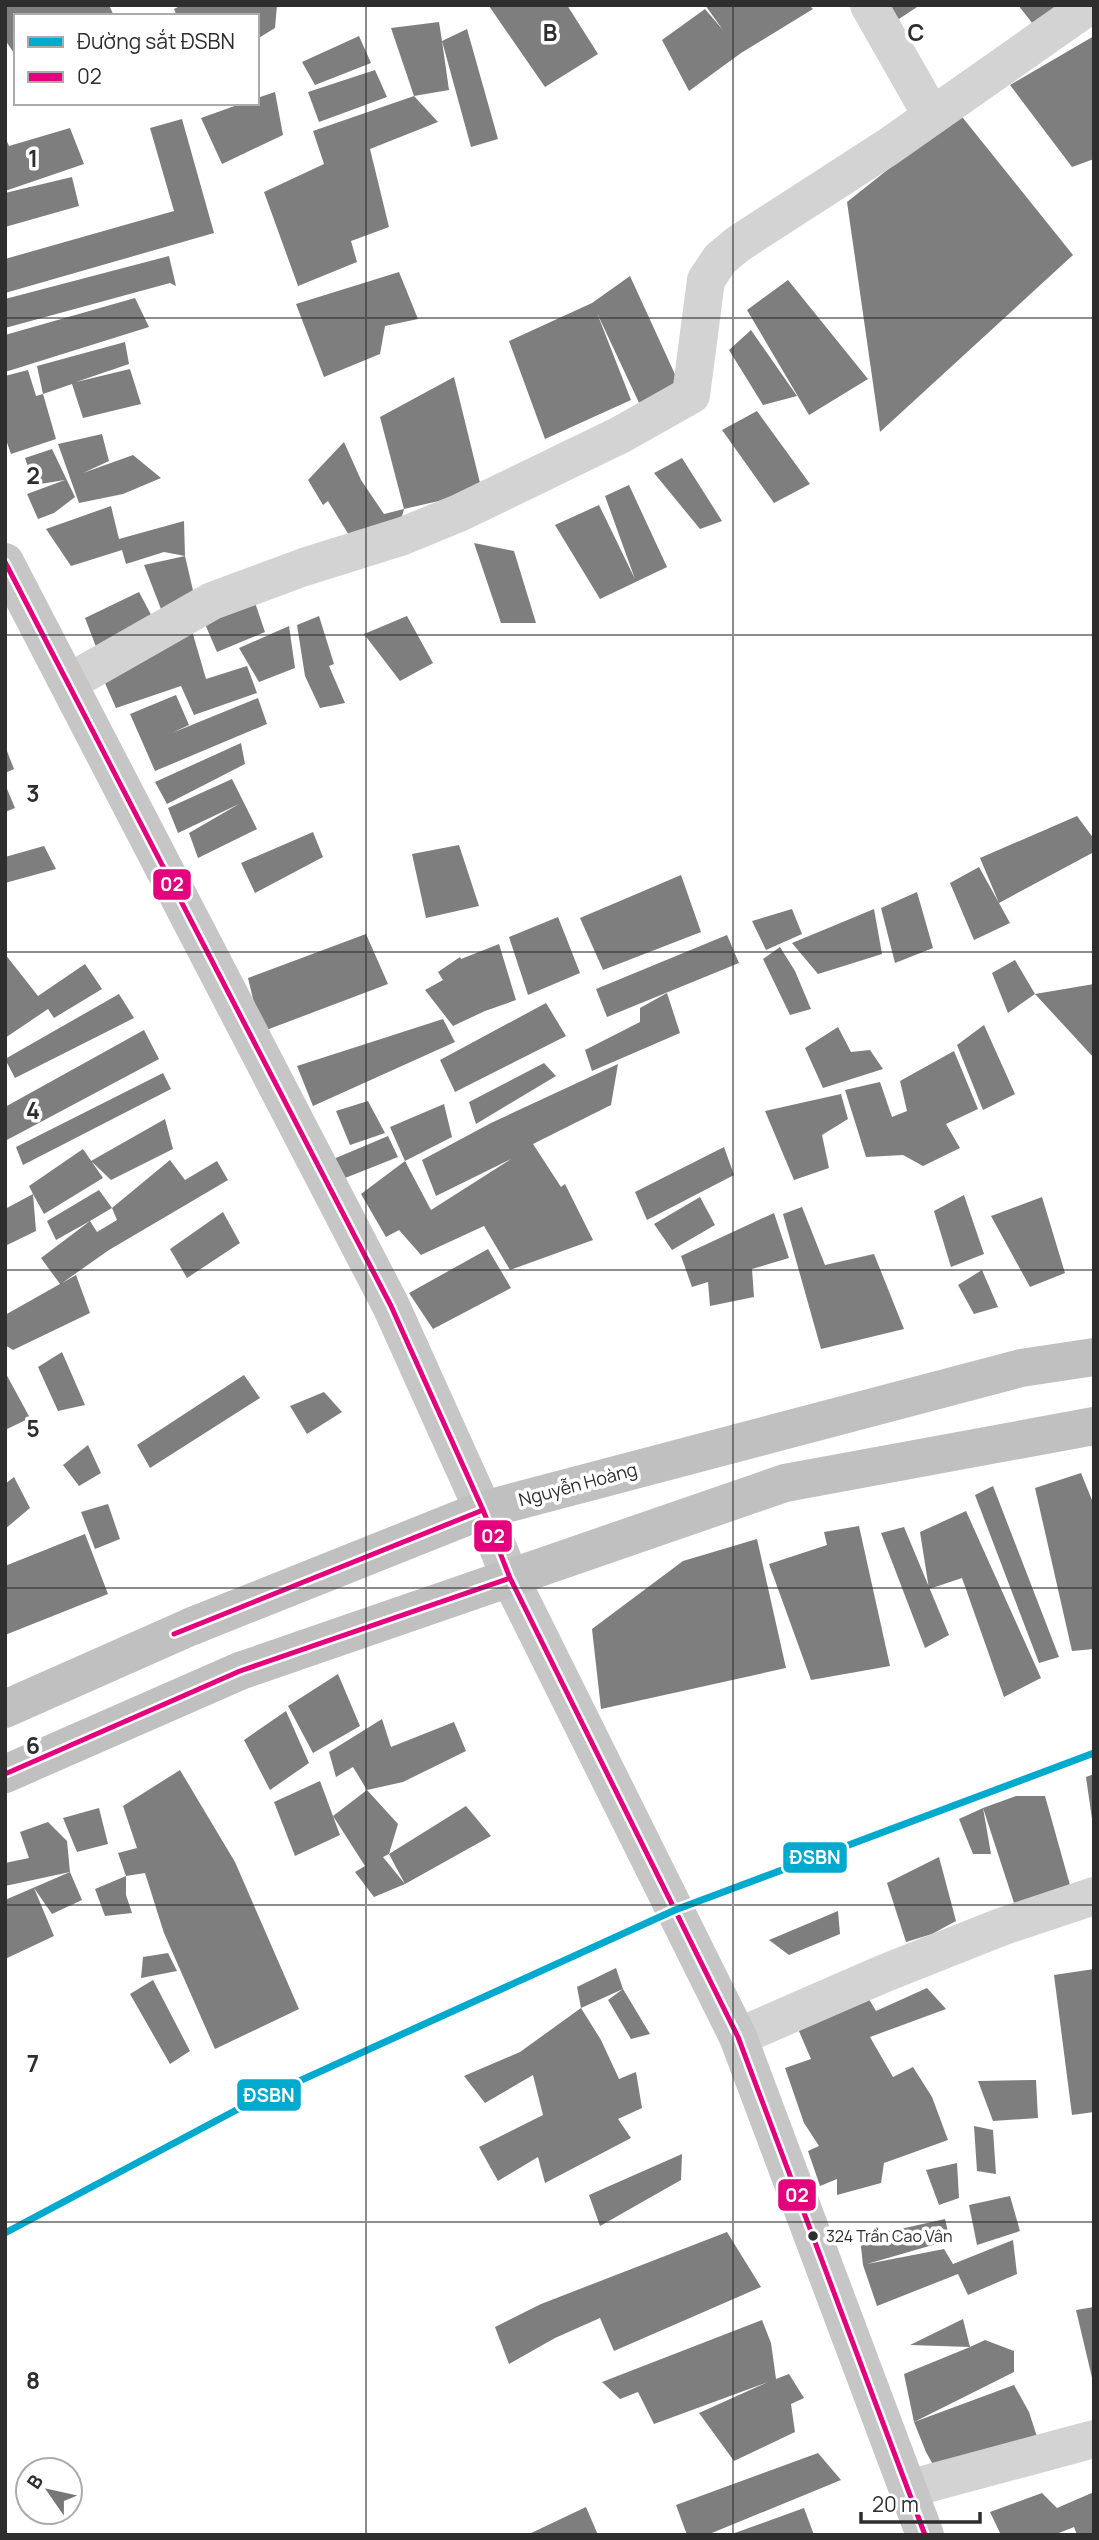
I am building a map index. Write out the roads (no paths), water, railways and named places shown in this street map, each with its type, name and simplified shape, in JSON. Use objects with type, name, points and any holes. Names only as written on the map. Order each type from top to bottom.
[{"type":"highway","name":"Nguyễn Hoàng","points":[[5,1710],[190,1627],[483,1510],[1021,1367],[1094,1357]]},
{"type":"highway","points":[[5,1774],[240,1671],[785,1483],[1094,1426]]},
{"type":"main road","points":[[5,562],[391,1306],[483,1510],[510,1578],[738,2037],[925,2535]]},
{"type":"street","points":[[869,5],[932,116]]},
{"type":"street","points":[[68,683],[212,601],[304,567],[403,536],[459,513],[620,435],[691,395],[706,280],[720,259],[738,244],[932,116],[1090,5]]},
{"type":"street","points":[[738,2037],[976,1938],[1094,1896]]},
{"type":"street","points":[[908,2489],[1094,2439]]},
{"type":"rail line","name":"ĐSBN","points":[[5,2233],[242,2107],[675,1910],[1094,1753]]},
{"type":"place","name":"324 Trần Cao Vân","points":[[813,2236]]}]
